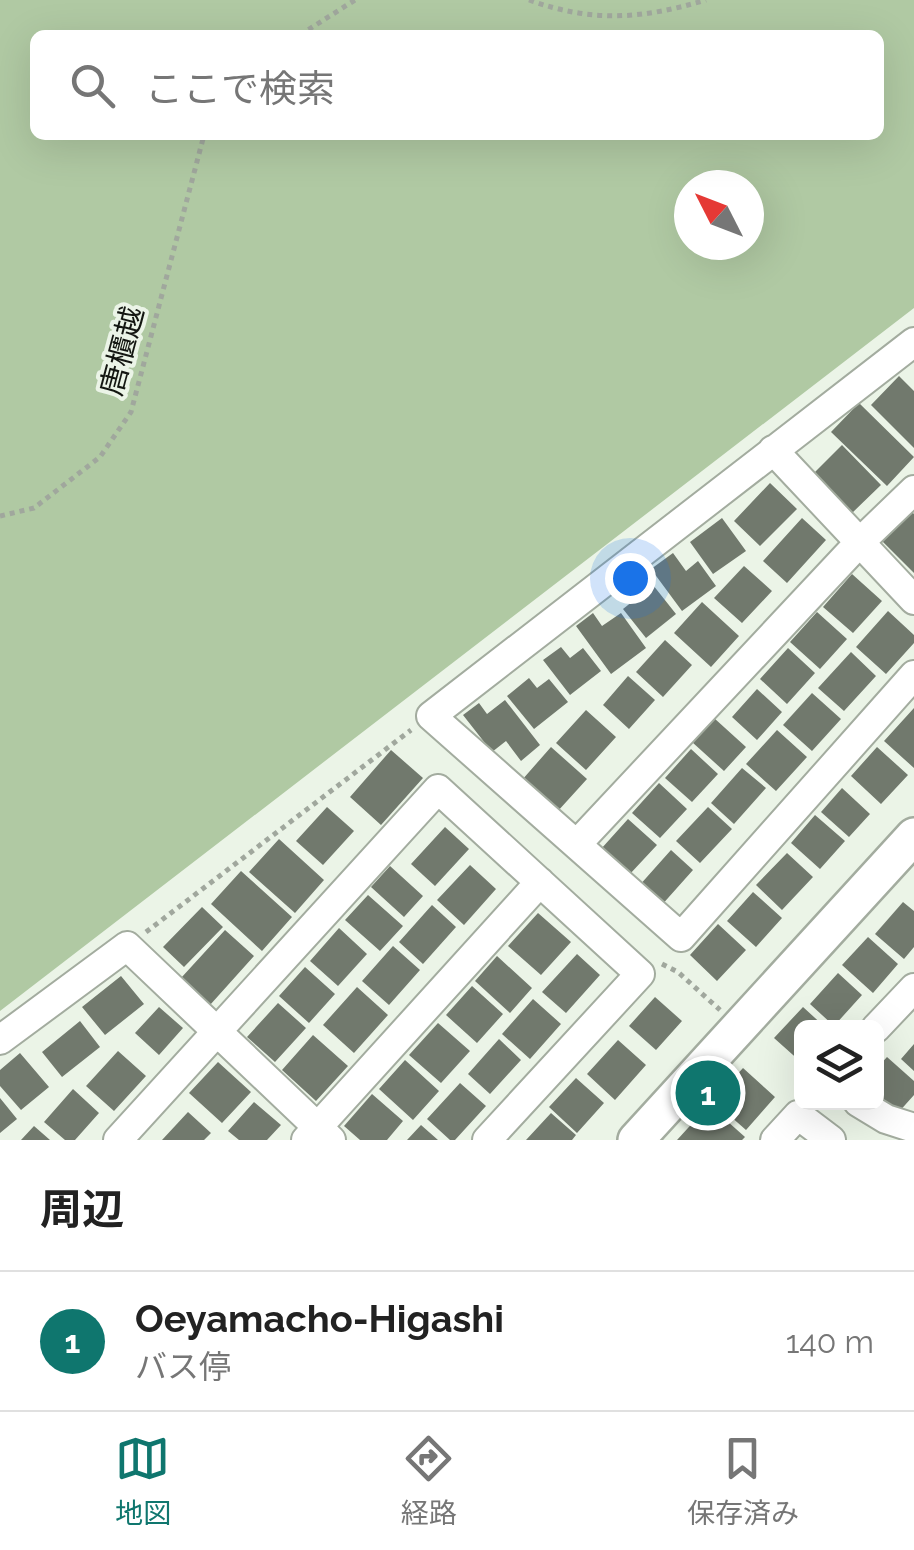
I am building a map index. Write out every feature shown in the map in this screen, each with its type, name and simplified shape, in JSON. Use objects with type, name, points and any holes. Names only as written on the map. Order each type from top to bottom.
[{"type":"street","points":[[914,342],[431,716],[681,937],[914,676]]},
{"type":"street","points":[[773,450],[914,600]]},
{"type":"street","points":[[577,844],[858,544],[914,490]]},
{"type":"street","points":[[118,1140],[438,790],[640,974],[488,1140]]},
{"type":"street","points":[[636,1140],[914,836]]},
{"type":"street","points":[[0,1040],[127,946],[218,1032],[318,1136],[540,882]]},
{"type":"street","points":[[884,1020],[914,988]]},
{"type":"street","points":[[871,1110],[914,1128]]},
{"type":"street","points":[[775,1140],[798,1114],[831,1140]]},
{"type":"path","points":[[308,30],[355,0]]},
{"type":"path","points":[[529,0],[555,9],[618,18],[706,0]]},
{"type":"path","name":"唐櫃越","points":[[0,516],[34,508],[100,457],[130,412],[203,140]]},
{"type":"path","points":[[127,946],[431,716]]},
{"type":"green space","points":[[0,0],[914,0],[914,308],[0,1011]]},
{"type":"building","points":[[899,376],[914,391],[914,448],[871,405]]},
{"type":"building","points":[[859,403],[914,457],[887,486],[831,432]]},
{"type":"building","points":[[842,445],[881,485],[851,514],[813,474]]},
{"type":"building","points":[[770,483],[797,509],[760,546],[734,521]]},
{"type":"building","points":[[914,514],[914,573],[882,541]]},
{"type":"building","points":[[722,518],[746,551],[713,574],[690,542]]},
{"type":"building","points":[[802,518],[826,540],[787,583],[763,561]]},
{"type":"building","points":[[673,553],[686,571],[698,561],[716,586],[682,611],[651,569]]},
{"type":"building","points":[[744,566],[772,591],[742,623],[714,598]]},
{"type":"building","points":[[852,574],[882,601],[853,633],[823,607]]},
{"type":"building","points":[[653,585],[676,614],[646,638],[623,609]]},
{"type":"building","points":[[702,602],[739,636],[711,667],[674,633]]},
{"type":"building","points":[[888,611],[914,635],[914,643],[886,674],[856,647]]},
{"type":"building","points":[[817,612],[847,639],[820,669],[790,642]]},
{"type":"building","points":[[593,613],[602,626],[621,613],[646,648],[611,674],[576,626]]},
{"type":"building","points":[[665,640],[692,665],[663,697],[636,672]]},
{"type":"building","points":[[561,647],[570,658],[583,648],[601,671],[570,695],[543,660]]},
{"type":"building","points":[[788,648],[815,673],[787,704],[760,679]]},
{"type":"building","points":[[851,652],[876,676],[844,711],[818,688]]},
{"type":"building","points":[[628,676],[655,700],[629,729],[603,705]]},
{"type":"building","points":[[529,678],[537,688],[549,679],[568,702],[534,729],[507,696]]},
{"type":"building","points":[[757,689],[782,712],[757,740],[732,717]]},
{"type":"building","points":[[812,693],[841,719],[812,751],[783,725]]},
{"type":"building","points":[[505,700],[540,745],[521,761],[506,741],[492,752],[463,715],[479,703],[487,714]]},
{"type":"building","points":[[914,708],[914,768],[884,741]]},
{"type":"building","points":[[586,710],[616,737],[586,770],[556,743]]},
{"type":"building","points":[[714,718],[746,747],[724,771],[692,742]]},
{"type":"building","points":[[777,730],[807,757],[776,791],[746,764]]},
{"type":"building","points":[[551,747],[587,779],[557,812],[522,780]]},
{"type":"building","points":[[877,747],[908,775],[881,804],[851,776]]},
{"type":"building","points":[[691,749],[718,774],[692,802],[665,778]]},
{"type":"building","points":[[391,750],[423,778],[381,825],[350,797]]},
{"type":"building","points":[[742,768],[766,788],[734,824],[711,803]]},
{"type":"building","points":[[659,783],[687,809],[660,838],[632,813]]},
{"type":"building","points":[[842,788],[870,814],[849,837],[821,812]]},
{"type":"building","points":[[327,807],[354,831],[323,865],[296,841]]},
{"type":"building","points":[[708,807],[732,829],[700,863],[676,841]]},
{"type":"building","points":[[815,815],[845,841],[820,869],[791,843]]},
{"type":"building","points":[[628,819],[657,845],[629,875],[601,849]]},
{"type":"building","points":[[445,827],[469,849],[435,886],[411,864]]},
{"type":"building","points":[[279,839],[324,880],[295,913],[249,872]]},
{"type":"building","points":[[671,850],[693,870],[660,907],[638,887]]},
{"type":"building","points":[[787,853],[813,877],[782,910],[756,885]]},
{"type":"building","points":[[470,865],[496,889],[464,925],[437,900]]},
{"type":"building","points":[[390,866],[423,896],[404,917],[371,887]]},
{"type":"building","points":[[241,871],[292,917],[262,951],[211,904]]},
{"type":"building","points":[[753,892],[782,918],[756,947],[727,921]]},
{"type":"building","points":[[368,895],[403,926],[380,951],[345,920]]},
{"type":"building","points":[[903,902],[914,911],[914,947],[904,959],[875,934]]},
{"type":"building","points":[[432,905],[456,927],[423,964],[399,942]]},
{"type":"building","points":[[202,907],[223,927],[184,967],[163,947]]},
{"type":"building","points":[[538,913],[571,942],[541,975],[508,946]]},
{"type":"building","points":[[718,924],[746,950],[717,981],[690,955]]},
{"type":"building","points":[[339,928],[367,954],[338,986],[310,961]]},
{"type":"building","points":[[225,930],[254,956],[210,1005],[181,978]]},
{"type":"building","points":[[868,937],[898,964],[873,993],[842,965]]},
{"type":"building","points":[[393,946],[420,970],[389,1005],[362,981]]},
{"type":"building","points":[[577,954],[600,975],[566,1013],[542,992]]},
{"type":"building","points":[[497,956],[532,988],[510,1013],[475,981]]},
{"type":"building","points":[[305,967],[335,994],[309,1023],[279,996]]},
{"type":"building","points":[[838,973],[862,995],[839,1020],[827,1020],[810,1004]]},
{"type":"building","points":[[121,976],[144,1004],[105,1035],[82,1007]]},
{"type":"building","points":[[472,986],[503,1014],[477,1043],[446,1015]]},
{"type":"building","points":[[357,987],[388,1015],[354,1053],[323,1025]]},
{"type":"building","points":[[655,997],[682,1021],[656,1050],[629,1026]]},
{"type":"building","points":[[533,999],[561,1024],[530,1059],[502,1034]]},
{"type":"building","points":[[278,1003],[306,1028],[275,1062],[247,1037]]},
{"type":"building","points":[[159,1007],[183,1028],[159,1055],[135,1033]]},
{"type":"building","points":[[803,1007],[817,1020],[794,1020],[794,1056],[774,1038]]},
{"type":"building","points":[[80,1021],[100,1047],[62,1077],[42,1052]]},
{"type":"building","points":[[438,1023],[470,1051],[441,1083],[409,1055]]},
{"type":"building","points":[[313,1035],[348,1066],[316,1101],[282,1070]]},
{"type":"building","points":[[499,1039],[521,1060],[490,1094],[468,1074]]},
{"type":"building","points":[[618,1040],[646,1065],[615,1100],[587,1074]]},
{"type":"building","points":[[914,1044],[914,1071],[901,1059]]},
{"type":"building","points":[[118,1051],[146,1076],[114,1111],[86,1086]]},
{"type":"building","points":[[20,1053],[49,1087],[21,1110],[0,1086],[0,1070]]},
{"type":"building","points":[[887,1057],[914,1081],[914,1095],[897,1114],[884,1103]]},
{"type":"building","points":[[405,1060],[439,1091],[413,1120],[379,1089]]},
{"type":"building","points":[[218,1062],[251,1092],[222,1123],[189,1093]]},
{"type":"building","points":[[743,1068],[775,1097],[746,1130],[713,1101]]},
{"type":"building","points":[[576,1078],[604,1103],[577,1133],[549,1107]]},
{"type":"building","points":[[460,1083],[486,1106],[455,1140],[450,1140],[427,1119]]},
{"type":"building","points":[[73,1089],[99,1113],[75,1140],[65,1140],[44,1122]]},
{"type":"building","points":[[372,1094],[403,1121],[387,1140],[360,1140],[344,1126]]},
{"type":"building","points":[[0,1098],[17,1119],[0,1133]]},
{"type":"building","points":[[254,1102],[281,1125],[267,1140],[239,1140],[228,1131]]},
{"type":"building","points":[[709,1105],[745,1137],[677,1140]]},
{"type":"building","points":[[188,1112],[211,1133],[204,1140],[162,1140]]},
{"type":"building","points":[[551,1113],[576,1135],[572,1140],[526,1140]]},
{"type":"building","points":[[421,1125],[438,1140],[407,1140]]},
{"type":"building","points":[[34,1126],[50,1140],[21,1140]]},
{"type":"place","name":"Oeyamacho-Higashi","points":[[708,1093]]}]
